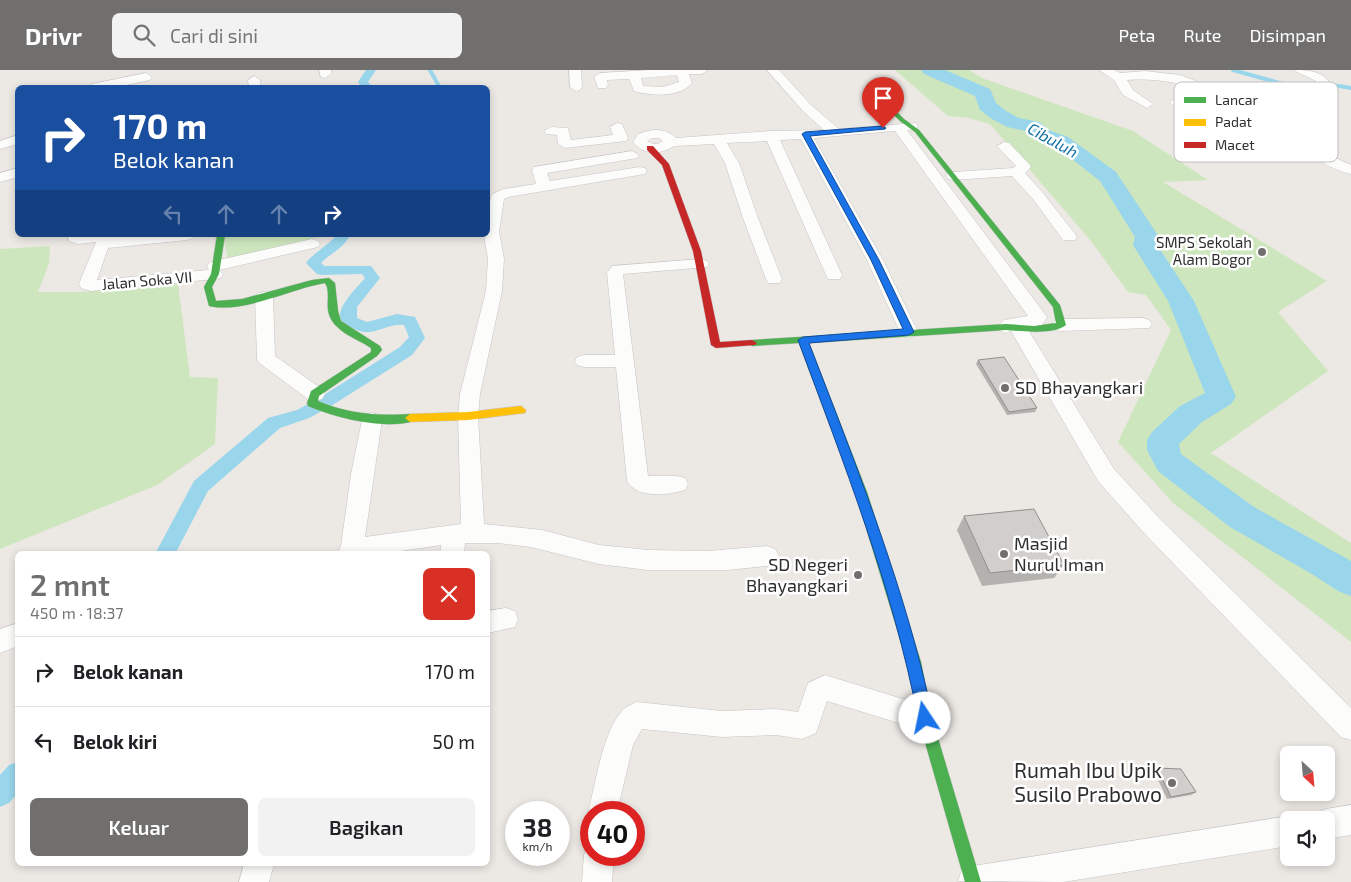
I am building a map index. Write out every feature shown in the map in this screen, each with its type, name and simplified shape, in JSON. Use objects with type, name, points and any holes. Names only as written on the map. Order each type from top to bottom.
[{"type":"street","points":[[575,70],[576,87]]},
{"type":"street","points":[[602,85],[600,77],[702,70]]},
{"type":"street","points":[[773,70],[807,108],[836,132]]},
{"type":"street","points":[[1105,70],[1118,77],[1125,85],[1127,92],[1147,104]]},
{"type":"street","points":[[1299,70],[1321,79],[1323,82]]},
{"type":"street","points":[[634,75],[638,88],[656,91],[675,89],[686,83],[682,72]]},
{"type":"street","points":[[1118,77],[1161,76],[1188,82]]},
{"type":"street","points":[[109,85],[148,78]]},
{"type":"street","points":[[878,96],[953,176],[1057,308],[1061,325]]},
{"type":"street","points":[[650,148],[663,147],[670,142],[836,132],[904,124]]},
{"type":"street","points":[[904,124],[1039,319],[1013,327]]},
{"type":"street","points":[[569,165],[566,156],[576,149],[621,138],[617,126]]},
{"type":"street","points":[[544,187],[539,171],[629,151],[576,149],[565,144],[563,131],[551,130]]},
{"type":"street","points":[[805,134],[875,260],[909,332]]},
{"type":"street","points":[[771,135],[834,275]]},
{"type":"street","points":[[716,138],[722,144],[738,176],[747,209],[774,279]]},
{"type":"street","points":[[0,145],[15,140]]},
{"type":"street","points":[[953,176],[1016,172],[1024,168],[1004,146]]},
{"type":"street","points":[[650,148],[665,164],[701,264],[716,345],[909,332],[1013,327],[1051,328],[1061,325],[1142,324]]},
{"type":"street","points":[[1333,162],[1351,170]]},
{"type":"street","points":[[460,540],[470,394],[494,291],[496,259],[491,231],[497,197],[504,193],[640,170]]},
{"type":"street","points":[[1016,172],[1038,196],[1069,237]]},
{"type":"street","points":[[0,178],[15,173]]},
{"type":"street","points":[[75,237],[78,239],[99,237]]},
{"type":"street","name":"Jalan Soka VII","points":[[168,237],[102,244],[87,284],[91,286],[215,270]]},
{"type":"street","points":[[221,237],[215,270],[208,287],[212,304],[227,305],[264,297],[318,281],[329,281],[333,287],[334,319],[375,346],[376,350],[370,358],[314,398]]},
{"type":"street","points":[[215,270],[312,244]]},
{"type":"street","points":[[677,484],[644,485],[638,481],[616,271],[623,268],[701,264]]},
{"type":"street","points":[[264,297],[266,359],[330,412],[372,420],[468,416],[521,410]]},
{"type":"street","points":[[1013,327],[1106,475],[1160,534],[1351,728]]},
{"type":"street","points":[[803,340],[860,492],[914,662],[925,718],[973,881],[1280,832]]},
{"type":"street","points":[[584,361],[624,361]]},
{"type":"street","points":[[372,420],[350,551],[460,540],[542,539],[606,556],[664,562],[715,562],[767,556]]},
{"type":"street","points":[[0,641],[15,635]]},
{"type":"street","points":[[606,801],[620,742],[628,722],[637,715],[722,724],[776,722],[802,726],[809,719],[817,692],[825,688],[925,718]]},
{"type":"street","points":[[1335,823],[1351,820]]},
{"type":"street","points":[[254,882],[258,866]]},
{"type":"street","points":[[597,882],[598,866]]},
{"type":"green space","points":[[895,70],[969,70],[982,78],[1133,131],[1174,158],[1174,162],[1180,162],[1208,180],[1163,182],[1327,281],[1278,312],[1328,371],[1211,453],[1351,543],[1351,642],[1173,503],[1118,442],[1171,330],[1146,295],[1128,292],[1091,241],[990,124],[969,118],[948,116]]},
{"type":"green space","points":[[223,237],[319,237],[228,260]]},
{"type":"green space","points":[[50,246],[49,264],[38,292],[80,292],[178,284],[190,377],[218,378],[215,444],[157,485],[0,549],[0,249]]},
{"type":"building","name":"SD Bhayangkari","points":[[1004,357],[1037,408],[1009,412],[978,360]]},
{"type":"building","name":"Masjid Nurul Iman","points":[[1034,509],[1064,565],[990,573],[964,516]]},
{"type":"building","name":"Rumah Ibu Upik Susilo Prabowo","points":[[1157,768],[1181,769],[1196,792],[1171,797]]},
{"type":"waterway","points":[[366,85],[363,82],[371,70]]},
{"type":"waterway","points":[[430,70],[438,85]]},
{"type":"waterway","name":"Cibuluh","points":[[930,70],[983,93],[987,106],[999,115],[1014,123],[1032,126],[1044,135],[1061,141],[1108,177],[1147,237],[1145,245],[1181,301],[1221,397],[1191,414],[1163,440],[1163,450],[1169,462],[1242,517],[1325,563],[1351,580]]},
{"type":"waterway","points":[[1233,70],[1276,82]]},
{"type":"waterway","points":[[1338,86],[1351,88]]},
{"type":"waterway","points":[[167,551],[201,486],[274,423],[303,414],[325,402],[406,351],[417,338],[410,321],[397,319],[366,327],[349,321],[349,306],[373,278],[366,269],[322,271],[313,263],[325,251],[340,242],[342,237]]},
{"type":"waterway","points":[[0,794],[15,777]]},
{"type":"traffic: fast","points":[[752,343],[1006,327],[1034,329],[1061,325],[1057,307],[917,131],[902,120],[879,97]]},
{"type":"traffic: fast","points":[[221,237],[215,274],[208,287],[212,304],[242,302],[326,280],[331,283],[333,311],[338,323],[343,328],[375,346],[377,350],[374,354],[315,394],[312,403],[337,412],[360,417],[384,419],[410,418]]},
{"type":"traffic: fast","points":[[803,340],[861,492],[914,662],[925,718],[973,882]]},
{"type":"traffic: slow","points":[[410,418],[468,416],[521,410]]},
{"type":"traffic: jam","points":[[650,148],[665,164],[697,251],[716,345],[752,343]]},
{"type":"place","name":"SMPS Sekolah Alam Bogor","points":[[1262,252]]},
{"type":"place","name":"SD Bhayangkari","points":[[1005,388]]},
{"type":"place","name":"Masjid Nurul Iman","points":[[1004,554]]},
{"type":"place","name":"SD Negeri Bhayangkari","points":[[858,575]]},
{"type":"place","name":"Rumah Ibu Upik Susilo Prabowo","points":[[1172,783]]},
{"type":"route","points":[[883,128],[805,134],[875,260],[909,332],[803,340],[860,492],[914,662],[925,718]]}]
